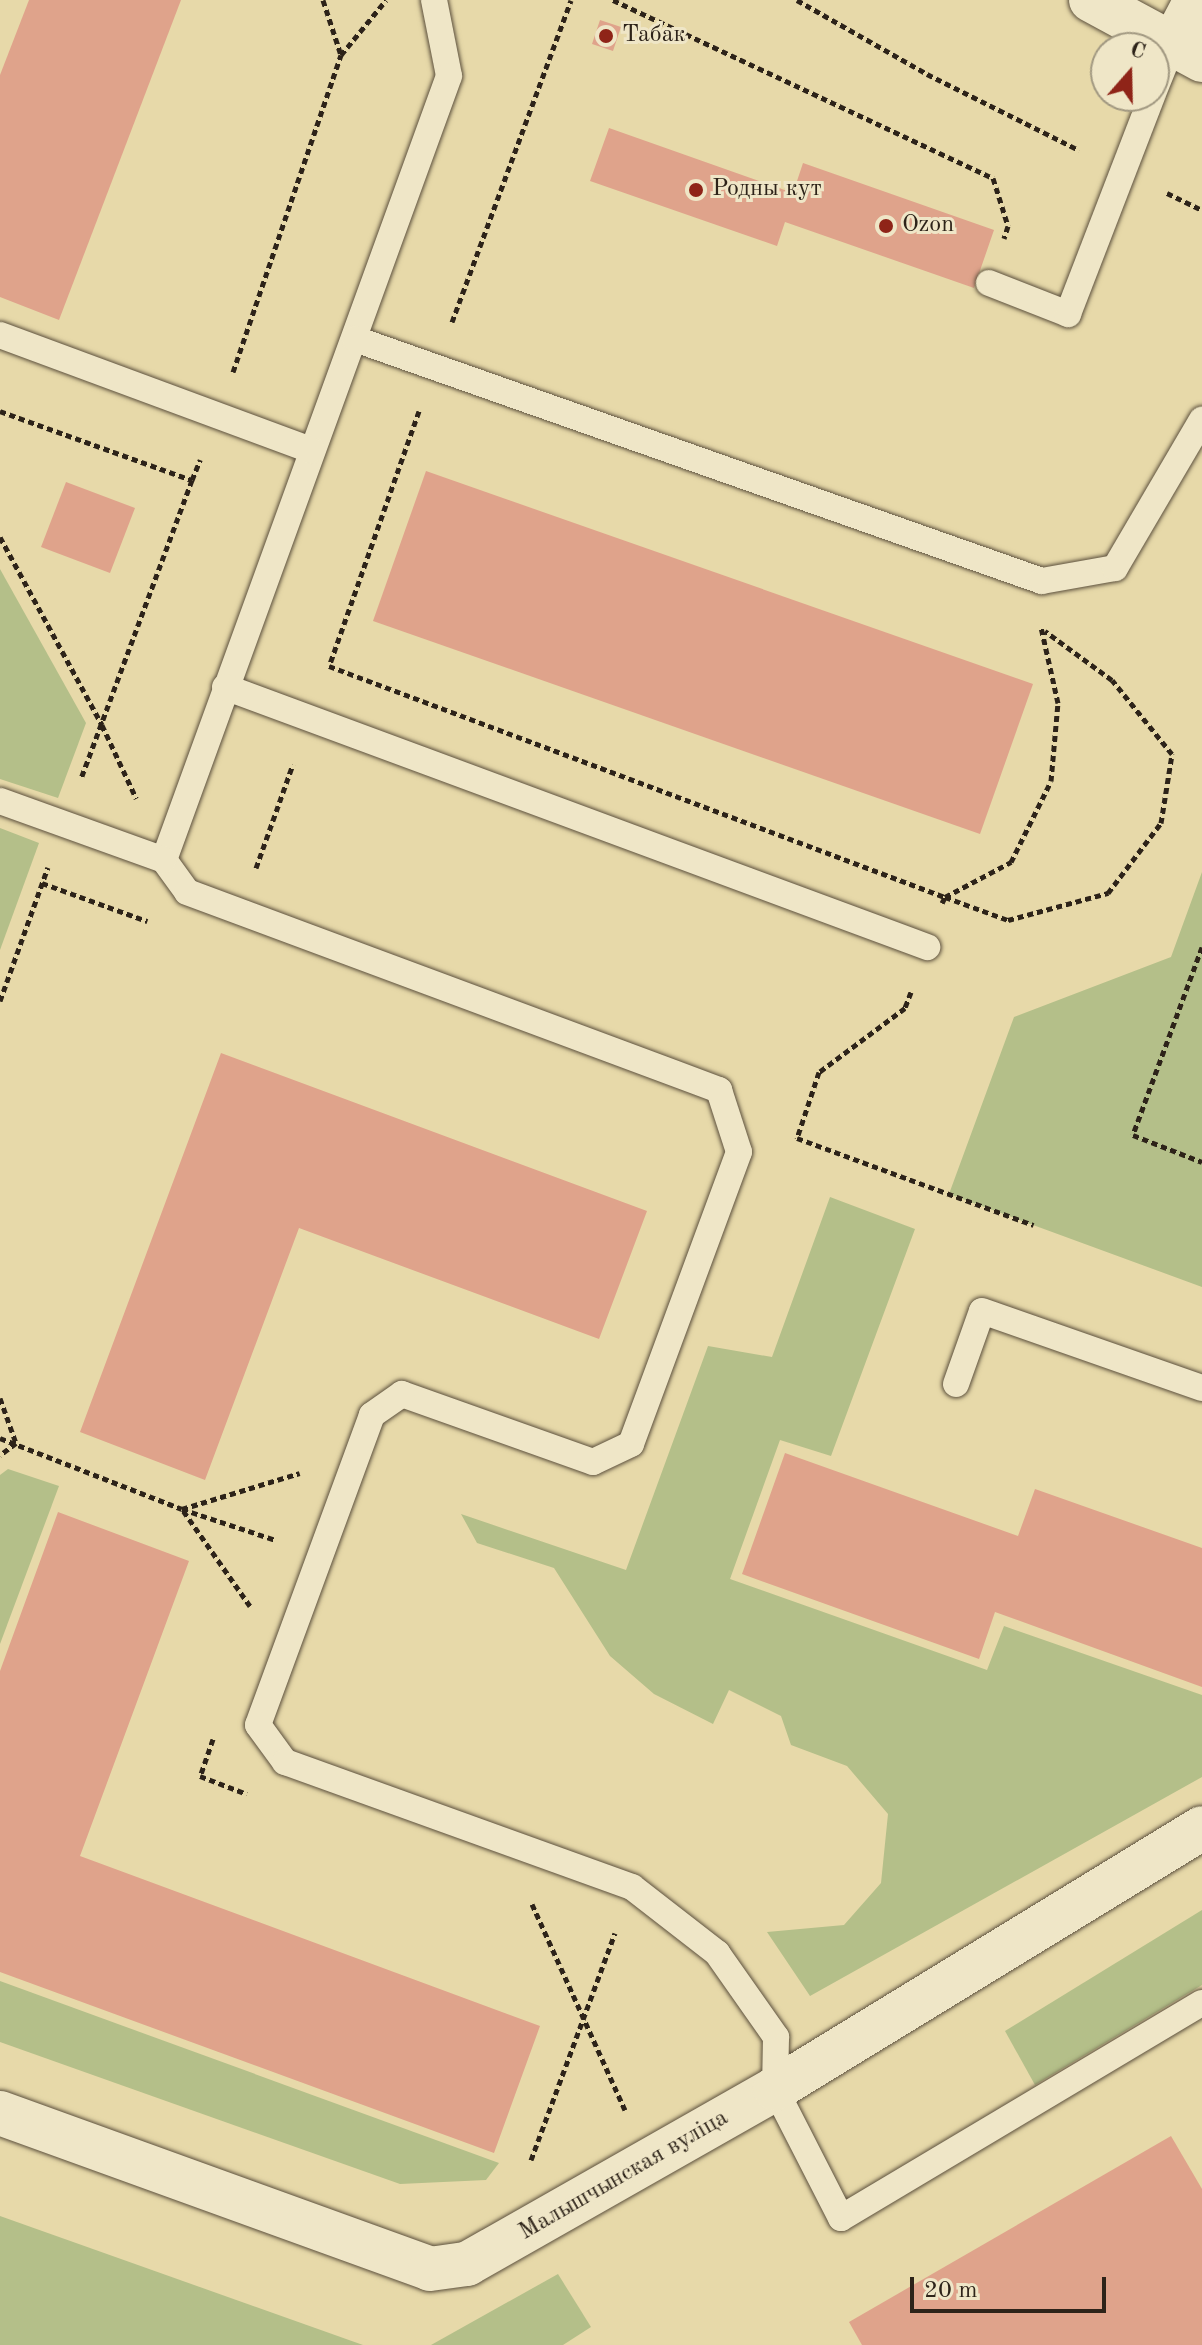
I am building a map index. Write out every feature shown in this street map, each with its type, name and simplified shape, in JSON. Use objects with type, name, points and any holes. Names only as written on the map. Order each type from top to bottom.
[{"type":"street","points":[[1091,0],[1187,52],[1196,0]]},
{"type":"street","name":"Малышчынская вуліца","points":[[0,2113],[430,2269],[467,2264],[775,2089],[1202,1828]]},
{"type":"lane","points":[[164,860],[449,76],[434,0]]},
{"type":"lane","points":[[1170,73],[1187,52]]},
{"type":"lane","points":[[989,283],[1068,314],[1146,112]]},
{"type":"lane","points":[[0,335],[311,450]]},
{"type":"lane","points":[[355,339],[1042,581],[1115,568],[1202,420]]},
{"type":"lane","points":[[225,687],[927,947]]},
{"type":"lane","points":[[0,801],[164,860],[187,892],[719,1090],[739,1152],[631,1444],[593,1462],[402,1394],[372,1415],[318,1552],[258,1725],[285,1762],[632,1887],[717,1953],[776,2037],[775,2089],[841,2218],[1202,2003]]},
{"type":"lane","points":[[956,1384],[982,1311],[1202,1388]]},
{"type":"path","points":[[323,0],[341,55]]},
{"type":"path","points":[[0,1001],[63,824],[218,415],[341,55],[386,0]]},
{"type":"path","points":[[448,333],[571,0]]},
{"type":"path","points":[[613,0],[993,178],[1008,226],[989,283]]},
{"type":"path","points":[[797,0],[927,74],[1202,210]]},
{"type":"path","points":[[240,912],[421,405]]},
{"type":"path","points":[[0,411],[192,480]]},
{"type":"path","points":[[0,537],[102,725],[164,860]]},
{"type":"path","points":[[329,666],[1008,920],[1108,893],[1161,823],[1172,754],[1112,680],[1041,627],[1026,622]]},
{"type":"path","points":[[1034,1225],[797,1138],[819,1072],[905,1008],[945,897],[1011,862],[1051,781],[1058,703],[1041,627]]},
{"type":"path","points":[[1202,947],[1133,1135],[1202,1162]]},
{"type":"path","points":[[0,1398],[16,1443]]},
{"type":"path","points":[[0,1438],[182,1509],[318,1552]]},
{"type":"path","points":[[0,1455],[16,1443]]},
{"type":"path","points":[[182,1509],[305,1472]]},
{"type":"path","points":[[182,1509],[256,1614]]},
{"type":"path","points":[[215,1732],[200,1776],[257,1798]]},
{"type":"path","points":[[526,2174],[632,1887]]},
{"type":"path","points":[[517,1897],[531,1903],[627,2114]]},
{"type":"green space","points":[[0,569],[86,723],[58,798],[0,779]]},
{"type":"green space","points":[[0,828],[39,843],[0,950]]},
{"type":"green space","points":[[1202,872],[1202,1287],[949,1194],[1014,1017],[1171,957]]},
{"type":"green space","points":[[830,1197],[915,1229],[831,1456],[780,1440],[730,1579],[987,1670],[1004,1626],[1202,1695],[1202,1777],[810,1996],[767,1932],[844,1925],[881,1883],[888,1814],[847,1766],[791,1745],[781,1716],[729,1690],[713,1724],[654,1694],[610,1656],[554,1568],[477,1543],[461,1514],[626,1570],[708,1346],[772,1357]]},
{"type":"green space","points":[[8,1469],[59,1486],[0,1644],[0,1475]]},
{"type":"green space","points":[[1202,1910],[1202,1985],[1035,2085],[1005,2031]]},
{"type":"green space","points":[[0,1981],[499,2163],[486,2180],[400,2184],[0,2042]]},
{"type":"green space","points":[[0,2216],[363,2345],[0,2345]]},
{"type":"green space","points":[[558,2274],[591,2327],[563,2345],[431,2345]]},
{"type":"building","points":[[29,0],[181,0],[59,320],[0,297],[0,75]]},
{"type":"building","name":"Табак","points":[[600,20],[621,27],[613,51],[592,44]]},
{"type":"building","points":[[609,128],[793,193],[803,163],[994,230],[974,288],[785,222],[777,246],[590,181]]},
{"type":"building","points":[[426,471],[1033,684],[980,834],[373,621]]},
{"type":"building","points":[[66,482],[135,508],[110,573],[41,547]]},
{"type":"building","points":[[221,1053],[647,1211],[599,1339],[299,1228],[205,1480],[80,1432]]},
{"type":"building","points":[[785,1453],[1018,1536],[1035,1489],[1202,1548],[1202,1687],[995,1612],[979,1659],[742,1574]]},
{"type":"building","points":[[58,1512],[189,1561],[80,1856],[540,2026],[494,2153],[0,1972],[0,1671]]},
{"type":"building","points":[[1171,2136],[1202,2189],[1202,2345],[862,2345],[849,2322]]},
{"type":"place","name":"Табак","points":[[606,36]]},
{"type":"place","name":"Родны кут","points":[[696,190]]},
{"type":"place","name":"Ozon","points":[[886,226]]}]
